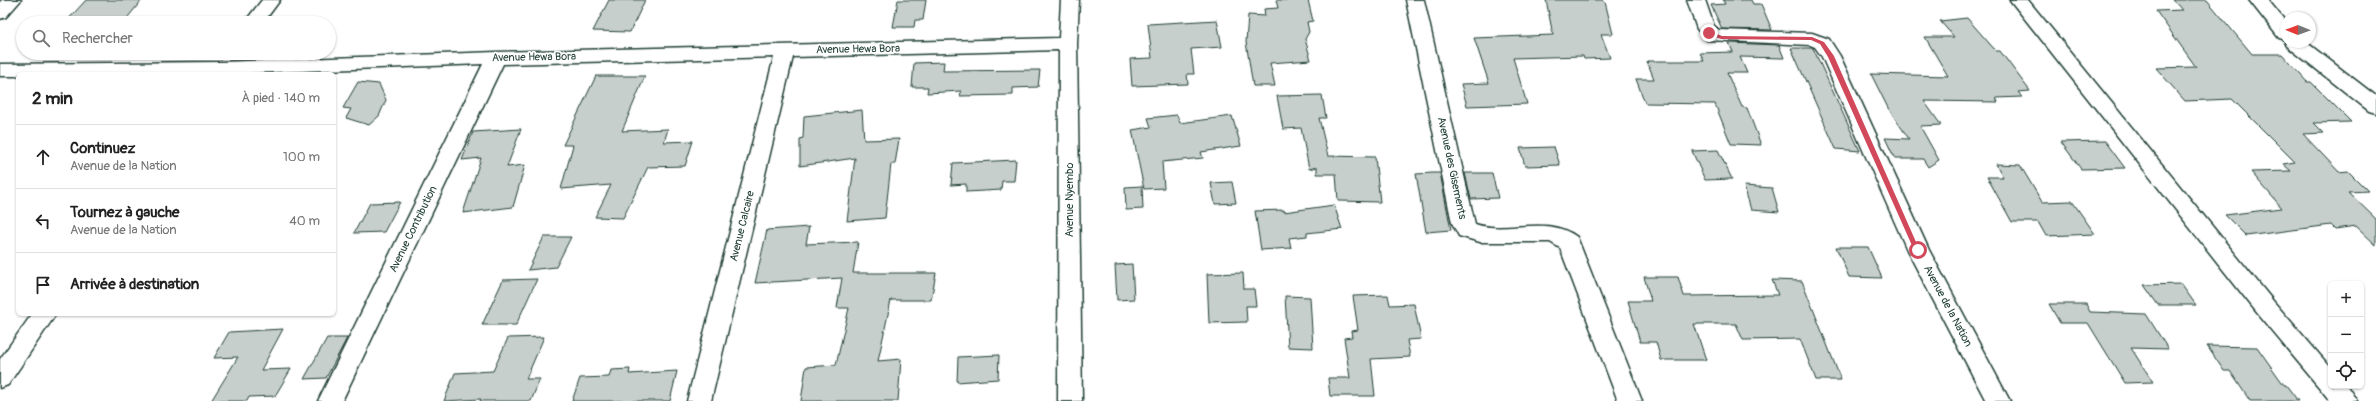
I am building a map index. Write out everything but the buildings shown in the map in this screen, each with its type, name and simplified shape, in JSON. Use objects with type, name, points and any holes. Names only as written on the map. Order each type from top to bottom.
[{"type":"street","points":[[0,13],[12,0]]},
{"type":"street","points":[[258,16],[270,0]]},
{"type":"street","name":"Avenue Nyembo","points":[[1070,0],[1068,44],[1070,401]]},
{"type":"street","name":"Avenue des Gisements","points":[[1415,0],[1464,223],[1467,230],[1480,234],[1550,234],[1560,236],[1568,243],[1630,401]]},
{"type":"street","name":"Avenue de la Nation","points":[[1696,0],[1706,29],[1714,36],[1812,38],[1822,43],[1827,50],[1918,250],[1998,401]]},
{"type":"street","points":[[2019,0],[2266,308],[2328,381]]},
{"type":"street","points":[[2258,0],[2280,27]]},
{"type":"street","name":"Avenue Hewa Bora","points":[[0,70],[218,71],[496,58],[1068,44]]},
{"type":"street","points":[[2302,48],[2376,106]]},
{"type":"street","name":"Avenue Calcaire","points":[[699,401],[785,51]]},
{"type":"street","name":"Avenue Contribution","points":[[330,401],[496,58]]},
{"type":"street","points":[[218,71],[226,60]]},
{"type":"street","points":[[0,378],[44,316]]},
{"type":"street","points":[[2334,389],[2345,401]]},
{"type":"route","points":[[1709,33],[1714,36],[1721,37],[1812,38],[1822,43],[1831,56],[1918,250]]}]
